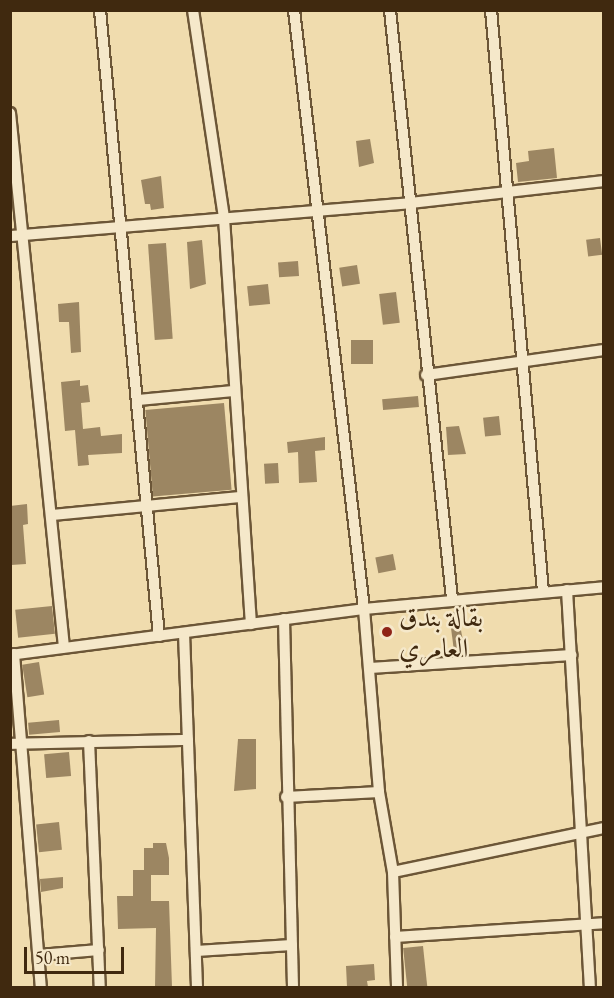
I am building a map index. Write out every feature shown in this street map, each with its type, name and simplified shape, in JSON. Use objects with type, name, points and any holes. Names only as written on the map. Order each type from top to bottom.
[{"type":"street","points":[[100,10],[123,229],[159,636]]},
{"type":"street","points":[[193,10],[224,218],[240,497],[251,624]]},
{"type":"street","points":[[294,10],[320,209],[364,609],[379,792],[393,872],[397,987]]},
{"type":"street","points":[[390,10],[411,202],[426,375],[452,598]]},
{"type":"street","points":[[491,10],[505,193],[543,591]]},
{"type":"street","points":[[10,113],[64,647]]},
{"type":"street","points":[[10,236],[123,229],[505,193],[603,181]]},
{"type":"street","points":[[426,375],[603,350]]},
{"type":"street","points":[[138,400],[234,391]]},
{"type":"street","points":[[52,515],[240,497]]},
{"type":"street","points":[[41,987],[23,743],[12,655],[452,598],[603,586]]},
{"type":"street","points":[[567,590],[589,924],[590,987]]},
{"type":"street","points":[[284,619],[286,797],[293,987]]},
{"type":"street","points":[[184,633],[197,987]]},
{"type":"street","points":[[370,668],[572,655]]},
{"type":"street","points":[[10,744],[188,740]]},
{"type":"street","points":[[89,741],[100,987]]},
{"type":"street","points":[[286,797],[379,792]]},
{"type":"street","points":[[393,872],[603,828]]},
{"type":"street","points":[[395,937],[603,923]]},
{"type":"street","points":[[196,951],[292,945]]},
{"type":"street","points":[[39,954],[99,950]]},
{"type":"building","points":[[370,139],[374,163],[359,167],[356,141]]},
{"type":"building","points":[[554,148],[557,178],[518,182],[516,163],[529,161],[528,151]]},
{"type":"building","points":[[161,176],[164,208],[151,210],[150,204],[145,204],[141,180]]},
{"type":"building","points":[[600,238],[602,255],[588,257],[586,240]]},
{"type":"building","points":[[202,240],[206,284],[190,289],[187,242]]},
{"type":"building","points":[[166,243],[173,339],[155,340],[148,244]]},
{"type":"building","points":[[298,261],[299,276],[279,277],[278,262]]},
{"type":"building","points":[[357,265],[360,284],[342,287],[339,268]]},
{"type":"building","points":[[268,284],[270,304],[249,306],[247,286]]},
{"type":"building","points":[[396,292],[400,323],[383,325],[379,294]]},
{"type":"building","points":[[79,302],[81,352],[71,353],[69,322],[59,322],[58,304]]},
{"type":"building","points":[[351,340],[373,340],[373,364],[351,364]]},
{"type":"building","points":[[80,380],[80,386],[88,385],[90,402],[81,403],[83,429],[100,427],[101,436],[122,434],[122,453],[88,455],[89,465],[78,466],[75,430],[65,431],[61,382]]},
{"type":"building","points":[[418,396],[419,407],[383,410],[382,399]]},
{"type":"building","points":[[224,403],[232,490],[153,497],[145,410]]},
{"type":"building","points":[[499,416],[501,435],[485,437],[483,418]]},
{"type":"building","points":[[459,426],[466,454],[448,455],[446,427]]},
{"type":"building","points":[[325,437],[325,450],[315,451],[317,482],[299,483],[298,452],[288,453],[287,442]]},
{"type":"building","points":[[278,463],[279,483],[265,484],[264,464]]},
{"type":"building","points":[[27,504],[28,524],[23,525],[26,564],[11,565],[10,506]]},
{"type":"building","points":[[393,554],[396,570],[378,573],[375,557]]},
{"type":"building","points":[[52,606],[55,634],[18,638],[15,610]]},
{"type":"building","points":[[457,611],[465,650],[454,651],[449,613]]},
{"type":"building","points":[[39,662],[44,695],[27,697],[22,665]]},
{"type":"building","points":[[59,720],[60,732],[29,735],[28,723]]},
{"type":"building","points":[[238,739],[256,739],[256,789],[234,791]]},
{"type":"building","points":[[69,752],[71,776],[46,778],[44,754]]},
{"type":"building","points":[[59,822],[62,850],[39,852],[36,824]]},
{"type":"building","points":[[153,843],[166,843],[169,858],[169,875],[151,875],[151,901],[169,901],[172,987],[155,987],[156,928],[118,929],[117,896],[133,896],[133,870],[144,870],[144,848],[153,848]]},
{"type":"building","points":[[63,877],[63,888],[41,892],[40,879]]},
{"type":"building","points":[[423,946],[427,987],[407,988],[403,948]]},
{"type":"building","points":[[374,964],[375,980],[367,981],[368,987],[347,987],[346,966]]},
{"type":"place","name":"بقالة بندق العامري","points":[[387,632]]}]
